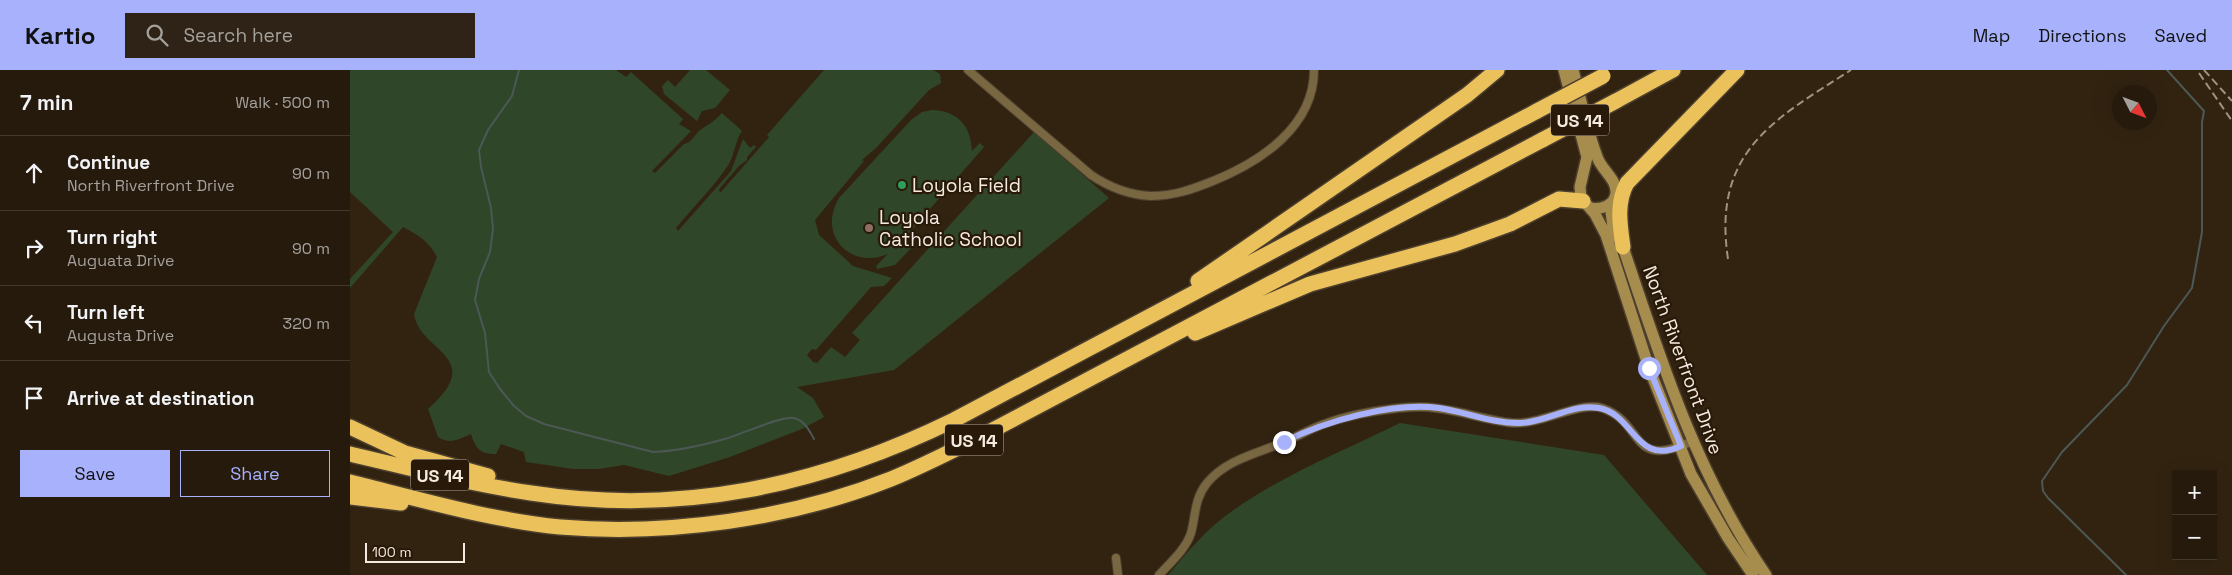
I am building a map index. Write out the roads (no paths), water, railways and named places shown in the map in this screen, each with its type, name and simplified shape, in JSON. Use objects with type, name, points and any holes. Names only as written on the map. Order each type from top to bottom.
[{"type":"highway","points":[[1058,366],[1229,261],[1467,95],[1497,70]]},
{"type":"highway","name":"US 14","points":[[350,482],[494,517],[561,526],[649,528],[691,525],[736,520],[810,505],[890,479],[930,462],[1673,70]]},
{"type":"highway","points":[[1623,247],[1616,198],[1638,171],[1737,70]]},
{"type":"highway","name":"US 14","points":[[350,454],[531,493],[566,497],[643,500],[727,494],[777,484],[847,465],[878,454],[954,420],[1608,73]]},
{"type":"highway","points":[[1100,373],[1310,284],[1455,244],[1510,224],[1559,199],[1586,204]]},
{"type":"highway","points":[[350,427],[406,453],[505,481],[531,493]]},
{"type":"highway","points":[[350,496],[494,517]]},
{"type":"main road","points":[[1564,70],[1592,157],[1614,184],[1616,198],[1600,209],[1586,204],[1580,187],[1592,157],[1573,70]]},
{"type":"main road","name":"North Riverfront Drive","points":[[1586,204],[1606,235],[1654,384],[1691,474],[1752,575]]},
{"type":"main road","name":"North Riverfront Drive","points":[[1623,247],[1669,384],[1693,441],[1716,492],[1750,552],[1766,575]]},
{"type":"street","points":[[968,70],[1091,176],[1126,192],[1156,196],[1187,192],[1227,176],[1266,154],[1284,138],[1304,108],[1314,79],[1314,70]]},
{"type":"street","points":[[1159,575],[1184,547],[1191,534],[1197,502],[1205,485],[1215,474],[1229,464],[1246,456],[1284,442],[1328,422],[1399,409],[1421,407],[1438,408],[1522,423],[1586,407],[1602,408],[1616,416],[1650,449],[1664,452],[1693,441]]},
{"type":"street","points":[[1116,558],[1118,575]]},
{"type":"waterway","points":[[519,70],[512,96],[488,130],[479,150],[491,208],[493,229],[490,252],[479,279],[475,300],[485,333],[489,372],[500,389],[514,406],[526,416],[544,424],[653,452],[710,443],[789,418],[798,419],[804,424],[814,439]]},
{"type":"waterway","points":[[2126,575],[2048,498],[2043,491],[2042,481],[2062,452],[2127,385],[2164,326],[2192,288],[2202,232],[2202,122],[2204,111],[2167,70]]},
{"type":"railway","points":[[1728,259],[1725,222],[1730,191],[1739,165],[1754,143],[1774,124],[1797,106],[1851,70]]},
{"type":"railway","points":[[2204,70],[2232,101]]},
{"type":"railway","points":[[2199,73],[2232,121]]},
{"type":"place","name":"Loyola Field","points":[[902,185]]},
{"type":"place","name":"Loyola Catholic School","points":[[869,228]]}]
